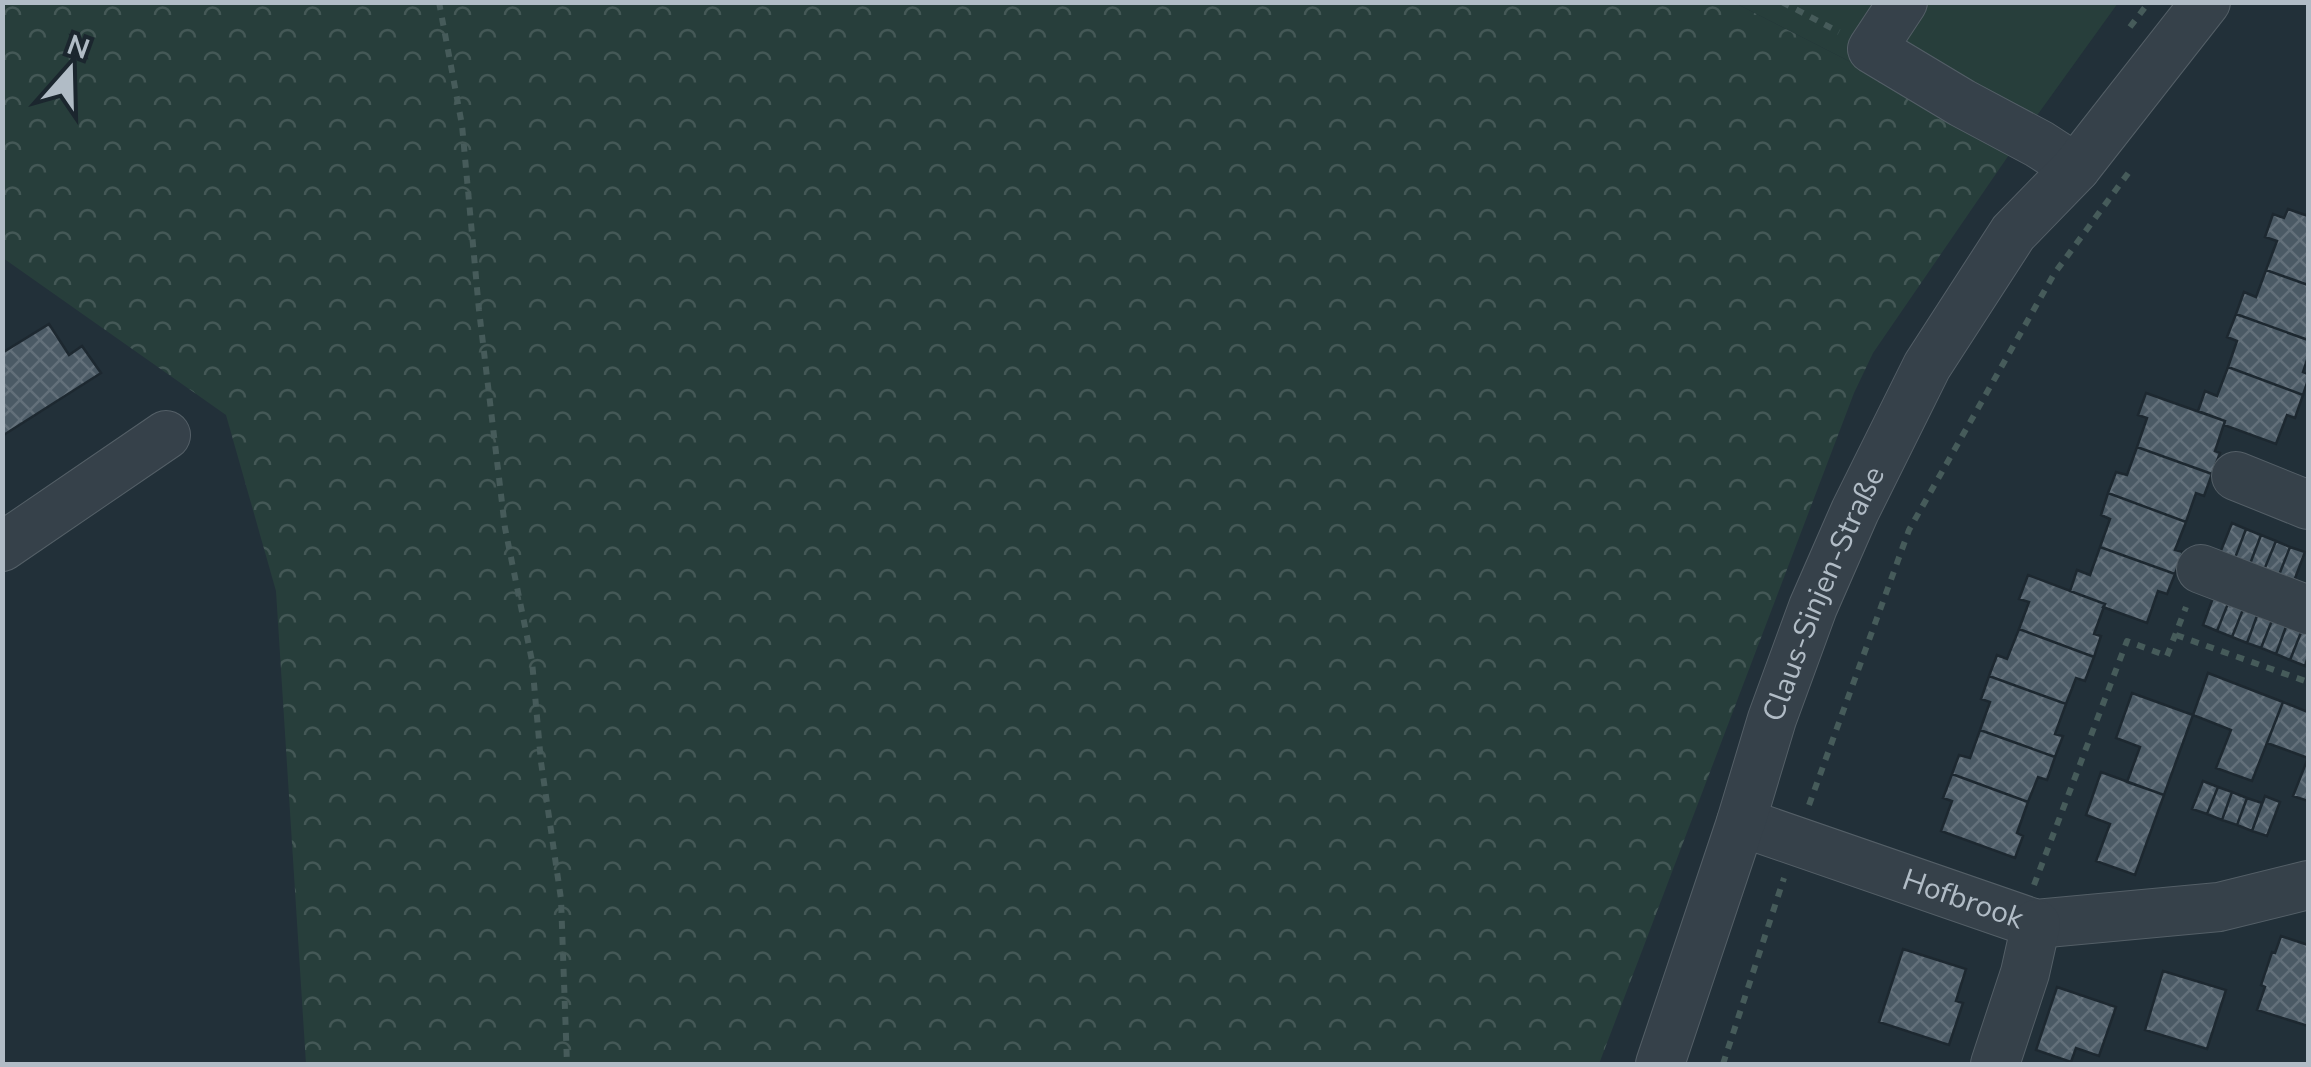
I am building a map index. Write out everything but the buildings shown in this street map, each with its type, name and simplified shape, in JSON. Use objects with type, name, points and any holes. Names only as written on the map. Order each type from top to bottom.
[{"type":"street","points":[[1903,2],[1872,48],[2076,168]]},
{"type":"street","name":"Claus-Sinjen-Straße","points":[[1691,1064],[1767,830],[1772,719],[1813,607],[1855,511],[1928,366],[2013,234],[2076,168],[2206,2]]},
{"type":"street","points":[[2,546],[166,435]]},
{"type":"street","points":[[2236,476],[2308,505]]},
{"type":"street","points":[[2201,569],[2308,610]]},
{"type":"street","name":"Claus-Sinjen-Straße","points":[[1660,1064],[1767,830]]},
{"type":"street","name":"Hofbrook","points":[[1767,830],[2029,921],[2220,907],[2308,885]]},
{"type":"street","points":[[1995,1064],[2026,973],[2029,921]]},
{"type":"path","points":[[439,2],[462,126],[505,528],[532,661],[541,762],[561,899],[566,1064]]},
{"type":"path","points":[[1782,2],[1872,48]]},
{"type":"path","points":[[1723,1064],[1767,830],[1908,530],[2054,274],[2136,162]]},
{"type":"path","points":[[2029,921],[2127,641],[2168,656],[2201,569]]},
{"type":"path","points":[[2176,635],[2308,682]]},
{"type":"green space","points":[[3,3],[1735,3],[2015,146],[1873,353],[1854,393],[1599,1064],[306,1064],[276,591],[226,415],[3,258]]},
{"type":"green space","points":[[1735,3],[2118,3],[2015,146]]}]
